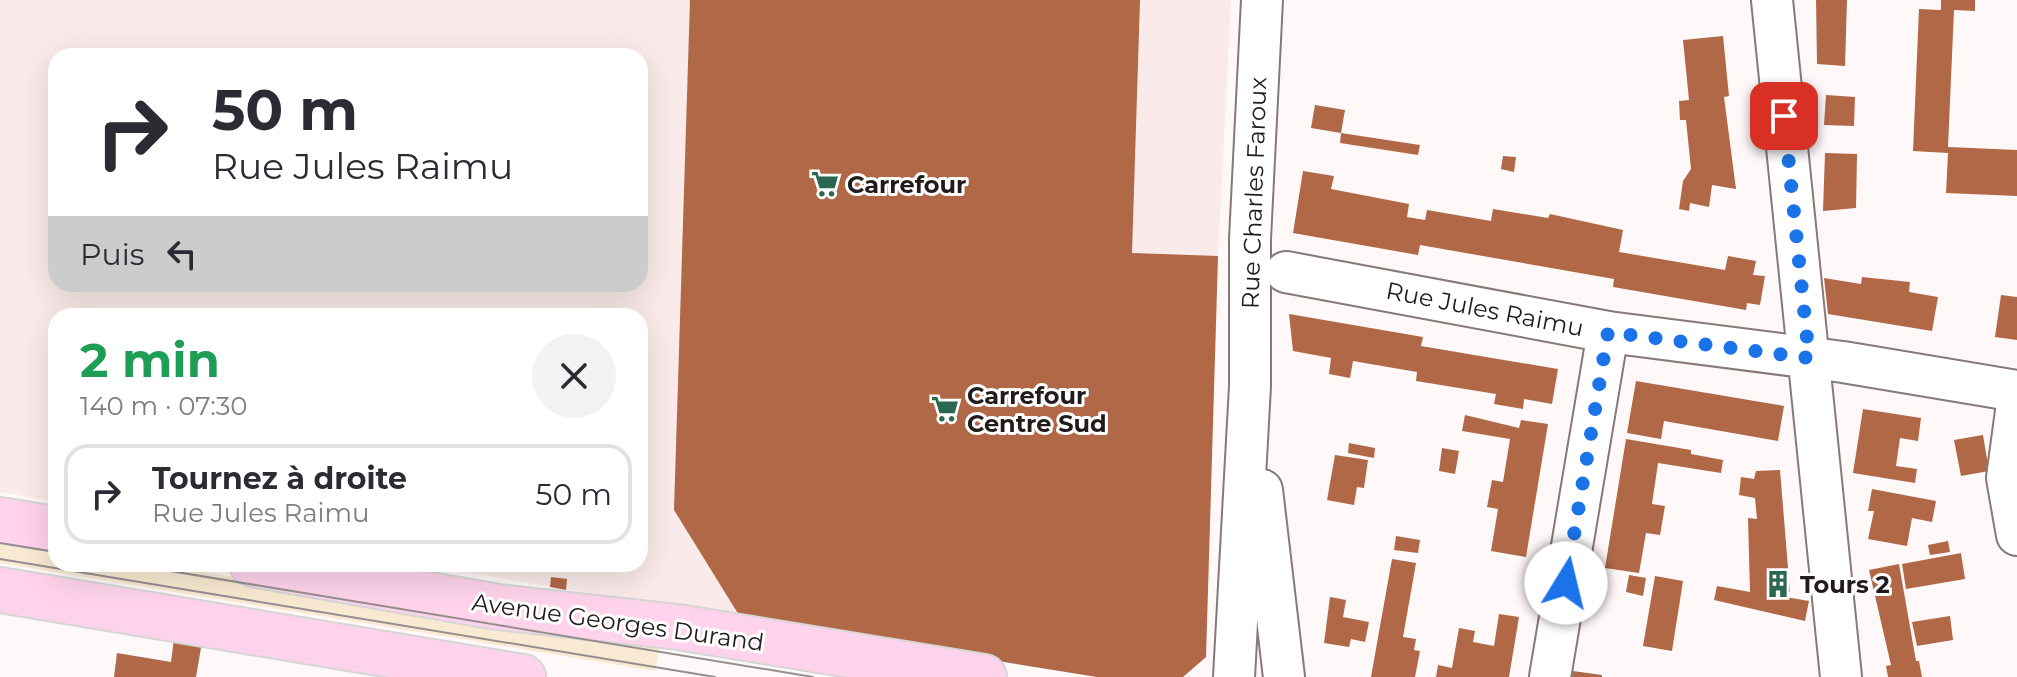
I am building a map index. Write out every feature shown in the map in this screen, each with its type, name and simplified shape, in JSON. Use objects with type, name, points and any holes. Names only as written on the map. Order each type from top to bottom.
[{"type":"main road","points":[[3,517],[48,527]]},
{"type":"main road","name":"Avenue Georges Durand","points":[[298,572],[498,607],[678,627],[984,677]]},
{"type":"main road","points":[[0,590],[523,677]]},
{"type":"street","name":"Rue Charles Faroux","points":[[1234,677],[1250,386],[1250,239],[1262,0]]},
{"type":"street","points":[[1772,0],[1841,677]]},
{"type":"street","name":"Rue Jules Raimu","points":[[1286,272],[1608,332],[1809,358],[2017,391]]},
{"type":"street","points":[[1550,677],[1608,332]]},
{"type":"street","name":"Rue Charles Faroux","points":[[1250,386],[1284,677]]},
{"type":"street","points":[[2017,404],[2007,478],[2017,535]]},
{"type":"shaded area","name":"Carrefour Centre Sud","points":[[0,0],[1231,0],[1218,256],[1206,657],[1183,677],[1097,677],[463,572],[648,572],[648,308],[48,308],[48,501],[0,492]]},
{"type":"shaded area","points":[[0,538],[48,547],[48,571],[0,563]]},
{"type":"shaded area","points":[[55,572],[205,572],[660,647],[655,671]]},
{"type":"building","name":"Carrefour Centre Sud","points":[[690,0],[1140,0],[1132,253],[1218,256],[1206,657],[1183,677],[1097,677],[742,620],[674,510]]},
{"type":"building","points":[[1816,0],[1847,0],[1845,66],[1817,64]]},
{"type":"building","points":[[1941,0],[1975,0],[1975,11],[1954,10],[1948,147],[2017,150],[2017,196],[1946,193],[1948,153],[1913,151],[1919,9],[1941,10]]},
{"type":"building","points":[[1723,36],[1729,96],[1724,97],[1736,189],[1712,185],[1709,207],[1690,203],[1689,211],[1679,209],[1683,181],[1691,169],[1686,120],[1680,120],[1679,101],[1689,100],[1683,40]]},
{"type":"building","points":[[1826,95],[1855,97],[1854,126],[1824,125]]},
{"type":"building","points":[[1315,105],[1345,110],[1341,133],[1311,128]]},
{"type":"building","points":[[1341,133],[1420,145],[1418,155],[1340,143]]},
{"type":"building","points":[[1825,153],[1857,154],[1856,208],[1823,211]]},
{"type":"building","points":[[1503,156],[1516,157],[1514,172],[1501,169]]},
{"type":"building","points":[[1303,171],[1334,176],[1331,189],[1409,204],[1407,217],[1425,220],[1427,210],[1491,221],[1493,209],[1548,218],[1550,214],[1623,230],[1619,252],[1725,270],[1728,256],[1756,261],[1753,275],[1765,276],[1760,305],[1747,303],[1746,310],[1613,287],[1614,279],[1420,245],[1418,255],[1293,233]]},
{"type":"building","points":[[1862,277],[1910,282],[1909,292],[1938,297],[1932,331],[1828,314],[1824,278],[1861,284]]},
{"type":"building","points":[[2001,295],[2017,297],[2017,340],[1995,337]]},
{"type":"building","points":[[1289,314],[1423,337],[1421,346],[1558,369],[1552,404],[1524,399],[1523,409],[1494,404],[1496,394],[1416,381],[1417,372],[1353,361],[1350,378],[1329,374],[1331,358],[1293,351]]},
{"type":"building","points":[[1636,381],[1784,406],[1778,441],[1664,421],[1661,439],[1627,433]]},
{"type":"building","points":[[1863,409],[1921,418],[1918,441],[1900,438],[1896,466],[1917,469],[1915,483],[1853,473]]},
{"type":"building","points":[[1465,415],[1519,428],[1521,420],[1548,424],[1526,557],[1491,551],[1498,509],[1487,507],[1492,480],[1503,482],[1510,439],[1462,431]]},
{"type":"building","points":[[1983,435],[1989,471],[1961,476],[1954,440]]},
{"type":"building","points":[[1626,439],[1691,450],[1691,454],[1723,460],[1721,473],[1658,463],[1652,504],[1665,506],[1660,535],[1646,533],[1639,573],[1605,568]]},
{"type":"building","points":[[1349,443],[1375,448],[1374,458],[1348,453]]},
{"type":"building","points":[[1442,448],[1459,451],[1455,474],[1439,471]]},
{"type":"building","points":[[1335,455],[1368,460],[1364,488],[1357,487],[1354,505],[1327,500]]},
{"type":"building","points":[[1780,470],[1790,592],[1767,594],[1809,601],[1805,621],[1714,600],[1717,586],[1750,592],[1748,518],[1757,519],[1755,498],[1739,495],[1741,477],[1754,479],[1756,471]]},
{"type":"building","points":[[1872,489],[1936,501],[1932,522],[1912,518],[1907,546],[1868,539],[1874,511],[1868,511]]},
{"type":"building","points":[[1396,536],[1420,540],[1418,553],[1394,550]]},
{"type":"building","points":[[1948,541],[1950,552],[1930,555],[1928,545]]},
{"type":"building","points":[[1961,553],[1965,579],[1906,589],[1902,564]]},
{"type":"building","points":[[1392,559],[1416,563],[1403,637],[1416,639],[1414,650],[1420,651],[1415,677],[1371,677]]},
{"type":"building","points":[[1899,564],[1916,661],[1919,661],[1922,677],[1888,677],[1886,666],[1891,665],[1869,570]]},
{"type":"building","points":[[1629,575],[1646,578],[1643,596],[1626,592]]},
{"type":"building","points":[[1655,576],[1683,581],[1672,651],[1643,646]]},
{"type":"building","points":[[551,577],[567,579],[566,590],[550,587]]},
{"type":"building","points":[[1330,597],[1346,600],[1343,617],[1369,622],[1365,642],[1351,639],[1349,647],[1324,643]]},
{"type":"building","points":[[1499,614],[1519,617],[1509,677],[1436,677],[1438,665],[1452,668],[1459,628],[1475,631],[1473,642],[1494,646]]},
{"type":"building","points":[[1950,616],[1953,640],[1917,646],[1912,622]]},
{"type":"building","points":[[174,638],[202,642],[196,677],[114,677],[117,653],[171,662]]},
{"type":"building","points":[[1573,671],[1602,675],[1602,677],[1572,677]]},
{"type":"tram line","points":[[0,543],[48,551]]},
{"type":"tram line","points":[[0,559],[48,567]]},
{"type":"tram line","points":[[79,572],[715,677]]},
{"type":"tram line","points":[[176,572],[813,677]]},
{"type":"place","name":"Carrefour","points":[[825,184]]},
{"type":"place","name":"Carrefour Centre Sud","points":[[945,409]]},
{"type":"place","name":"Tours 2","points":[[1778,584]]},
{"type":"route","points":[[1566,583],[1608,332],[1809,358],[1784,116]]}]
